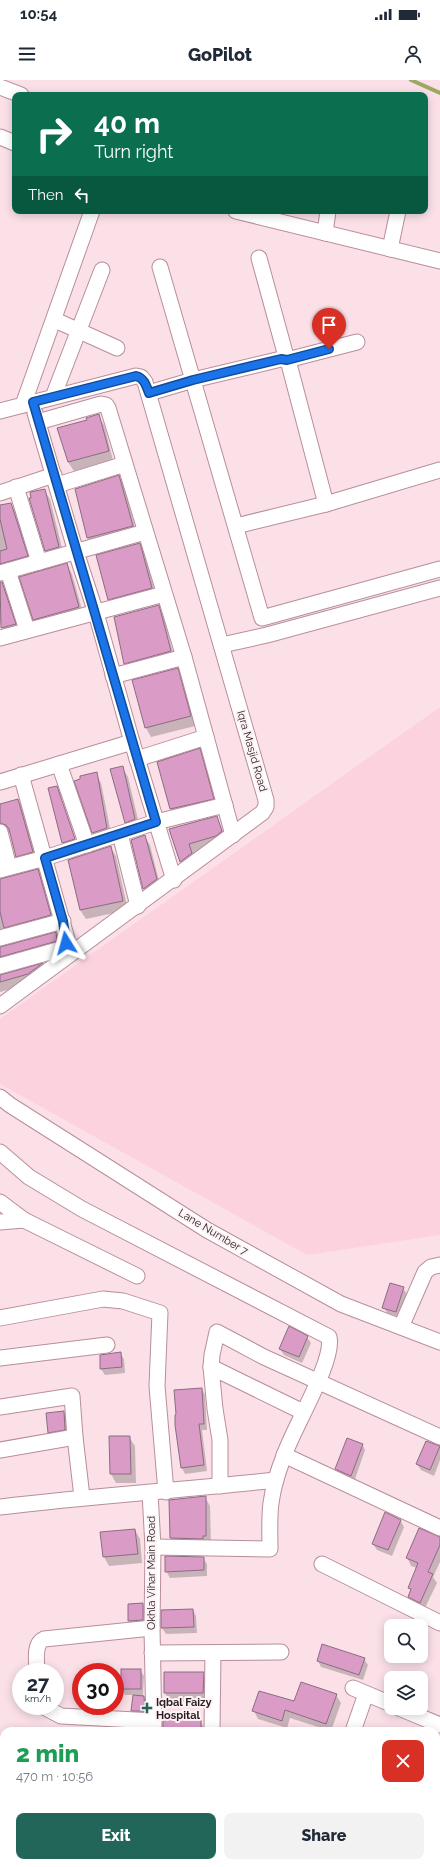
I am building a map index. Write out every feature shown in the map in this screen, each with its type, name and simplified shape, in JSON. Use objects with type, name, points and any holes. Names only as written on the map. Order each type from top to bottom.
[{"type":"street","points":[[0,87],[13,92]]},
{"type":"street","points":[[0,137],[12,142]]},
{"type":"street","points":[[91,214],[54,320],[28,404],[38,422],[76,552],[96,613],[132,742],[174,880]]},
{"type":"street","points":[[248,214],[440,261]]},
{"type":"street","points":[[325,233],[328,214]]},
{"type":"street","points":[[390,249],[397,214]]},
{"type":"street","points":[[259,258],[326,504]]},
{"type":"street","points":[[160,267],[262,618],[440,569]]},
{"type":"street","points":[[0,411],[53,397],[102,270]]},
{"type":"street","points":[[54,320],[117,348]]},
{"type":"street","points":[[149,393],[193,380],[281,359],[287,360],[357,342]]},
{"type":"street","name":"Iqra Masjid Road","points":[[0,1006],[174,880],[262,813],[266,807],[266,800],[222,645],[145,382],[141,377],[136,376],[53,397]]},
{"type":"street","points":[[38,422],[101,404],[106,404],[184,657],[233,835]]},
{"type":"street","points":[[0,493],[16,487],[55,480],[125,464]]},
{"type":"street","points":[[236,526],[326,504],[440,470]]},
{"type":"street","points":[[16,487],[39,562]]},
{"type":"street","points":[[27,630],[4,572],[145,532]]},
{"type":"street","points":[[222,645],[267,635],[440,588]]},
{"type":"street","points":[[0,638],[164,594]]},
{"type":"street","points":[[113,676],[184,657]]},
{"type":"street","points":[[137,759],[206,737]]},
{"type":"street","points":[[0,782],[132,742]]},
{"type":"street","points":[[59,764],[87,844]]},
{"type":"street","points":[[0,966],[65,946],[67,938],[21,775]]},
{"type":"street","points":[[0,832],[5,869],[45,858],[156,822],[225,805]]},
{"type":"street","points":[[120,834],[138,906]]},
{"type":"street","points":[[1,934],[63,921]]},
{"type":"street","name":"Lane Number 7","points":[[0,1097],[207,1230],[341,1304],[440,1342]]},
{"type":"street","points":[[0,1152],[29,1177],[82,1209],[329,1337],[331,1343],[318,1380],[284,1455],[276,1480],[271,1503],[270,1549],[153,1548]]},
{"type":"street","points":[[0,1202],[24,1220],[137,1276]]},
{"type":"street","points":[[0,1222],[24,1220]]},
{"type":"street","points":[[401,1327],[426,1272],[431,1267],[440,1266]]},
{"type":"street","points":[[0,1318],[103,1299],[123,1301],[160,1312],[157,1386],[166,1492]]},
{"type":"street","points":[[220,1486],[220,1440],[215,1409],[212,1367],[212,1355],[217,1332],[264,1357],[440,1436]]},
{"type":"street","points":[[0,1358],[107,1345]]},
{"type":"street","points":[[212,1367],[303,1412]]},
{"type":"street","points":[[0,1407],[72,1396],[82,1497]]},
{"type":"street","points":[[0,1450],[75,1437]]},
{"type":"street","points":[[284,1455],[440,1528]]},
{"type":"street","points":[[0,1507],[82,1497],[166,1492],[276,1480]]},
{"type":"street","name":"Okhla Vihar Main Road","points":[[150,1493],[153,1548],[152,1653],[154,1726]]},
{"type":"street","points":[[322,1564],[440,1623]]},
{"type":"street","points":[[37,1663],[38,1645],[40,1641],[44,1639],[152,1628]]},
{"type":"street","points":[[152,1653],[281,1652]]},
{"type":"street","points":[[212,1653],[212,1727]]},
{"type":"street","points":[[353,1688],[384,1701]]},
{"type":"street","points":[[354,1727],[366,1694]]},
{"type":"street","points":[[59,1715],[154,1726]]},
{"type":"street","points":[[416,1715],[440,1725]]},
{"type":"shaded area","points":[[440,707],[440,1235],[307,1255],[0,1084],[0,1019]]},
{"type":"building","points":[[99,414],[109,451],[68,462],[57,428],[87,420],[86,418]]},
{"type":"building","points":[[119,475],[133,526],[87,538],[75,489]]},
{"type":"building","points":[[45,489],[59,547],[45,551],[29,498],[31,498],[30,492]]},
{"type":"building","points":[[11,503],[28,556],[0,564],[0,551],[7,549],[0,519],[0,505]]},
{"type":"building","points":[[140,543],[152,588],[108,600],[96,555]]},
{"type":"building","points":[[67,563],[79,607],[33,620],[19,577]]},
{"type":"building","points":[[0,582],[2,582],[16,624],[1,628]]},
{"type":"building","points":[[159,605],[171,651],[124,664],[114,617]]},
{"type":"building","points":[[178,668],[191,716],[145,728],[132,680]]},
{"type":"building","points":[[200,748],[214,799],[170,809],[157,762]]},
{"type":"building","points":[[123,766],[135,819],[125,823],[110,769]]},
{"type":"building","points":[[97,772],[107,828],[92,833],[74,781],[80,779],[80,776]]},
{"type":"building","points":[[57,786],[75,839],[62,843],[48,788]]},
{"type":"building","points":[[18,799],[33,852],[16,857],[9,829],[6,825],[0,823],[0,804]]},
{"type":"building","points":[[217,816],[222,831],[216,836],[189,844],[192,853],[180,862],[169,829]]},
{"type":"building","points":[[145,835],[157,879],[143,889],[131,840]]},
{"type":"building","points":[[111,846],[123,901],[80,910],[68,860]]},
{"type":"building","points":[[38,869],[51,915],[4,928],[0,912],[0,879]]},
{"type":"building","points":[[56,932],[57,941],[0,957],[0,947]]},
{"type":"building","points":[[43,963],[28,974],[0,982],[0,975]]},
{"type":"building","points":[[390,1283],[404,1287],[396,1312],[382,1308]]},
{"type":"building","points":[[289,1326],[308,1336],[299,1357],[279,1349]]},
{"type":"building","points":[[121,1352],[122,1367],[100,1369],[100,1355]]},
{"type":"building","points":[[202,1388],[204,1424],[199,1424],[204,1465],[181,1468],[175,1425],[176,1414],[174,1390]]},
{"type":"building","points":[[64,1411],[65,1430],[48,1433],[46,1413]]},
{"type":"building","points":[[109,1436],[130,1436],[131,1474],[110,1474]]},
{"type":"building","points":[[347,1438],[363,1444],[351,1476],[335,1469]]},
{"type":"building","points":[[426,1441],[440,1446],[430,1470],[416,1464]]},
{"type":"building","points":[[206,1496],[206,1536],[203,1536],[203,1539],[170,1538],[169,1500]]},
{"type":"building","points":[[385,1512],[401,1520],[388,1550],[372,1544]]},
{"type":"building","points":[[419,1528],[440,1537],[440,1545],[428,1572],[433,1574],[420,1603],[408,1597],[411,1589],[408,1588],[418,1563],[406,1558]]},
{"type":"building","points":[[135,1529],[138,1554],[103,1557],[100,1532]]},
{"type":"building","points":[[165,1556],[204,1557],[204,1570],[165,1572]]},
{"type":"building","points":[[143,1603],[143,1620],[128,1621],[128,1604]]},
{"type":"building","points":[[193,1609],[194,1627],[161,1628],[161,1610]]},
{"type":"building","points":[[322,1644],[365,1658],[359,1675],[317,1661]]},
{"type":"building","points":[[124,1669],[141,1669],[141,1689],[124,1689]]},
{"type":"building","points":[[164,1672],[204,1672],[203,1693],[164,1693]]},
{"type":"building","points":[[301,1682],[337,1694],[326,1724],[285,1710],[282,1721],[252,1711],[259,1691],[294,1701]]},
{"type":"building","points":[[133,1695],[144,1696],[145,1711],[131,1711]]},
{"type":"building","points":[[163,1718],[201,1718],[201,1727],[163,1727]]},
{"type":"waterway","points":[[411,80],[440,93]]},
{"type":"place","name":"Iqbal Faizy Hospital","points":[[147,1708]]},
{"type":"route","points":[[66,943],[67,938],[63,921],[45,858],[156,822],[33,402],[136,376],[141,377],[145,382],[149,393],[193,380],[281,359],[287,360],[329,349]]}]
